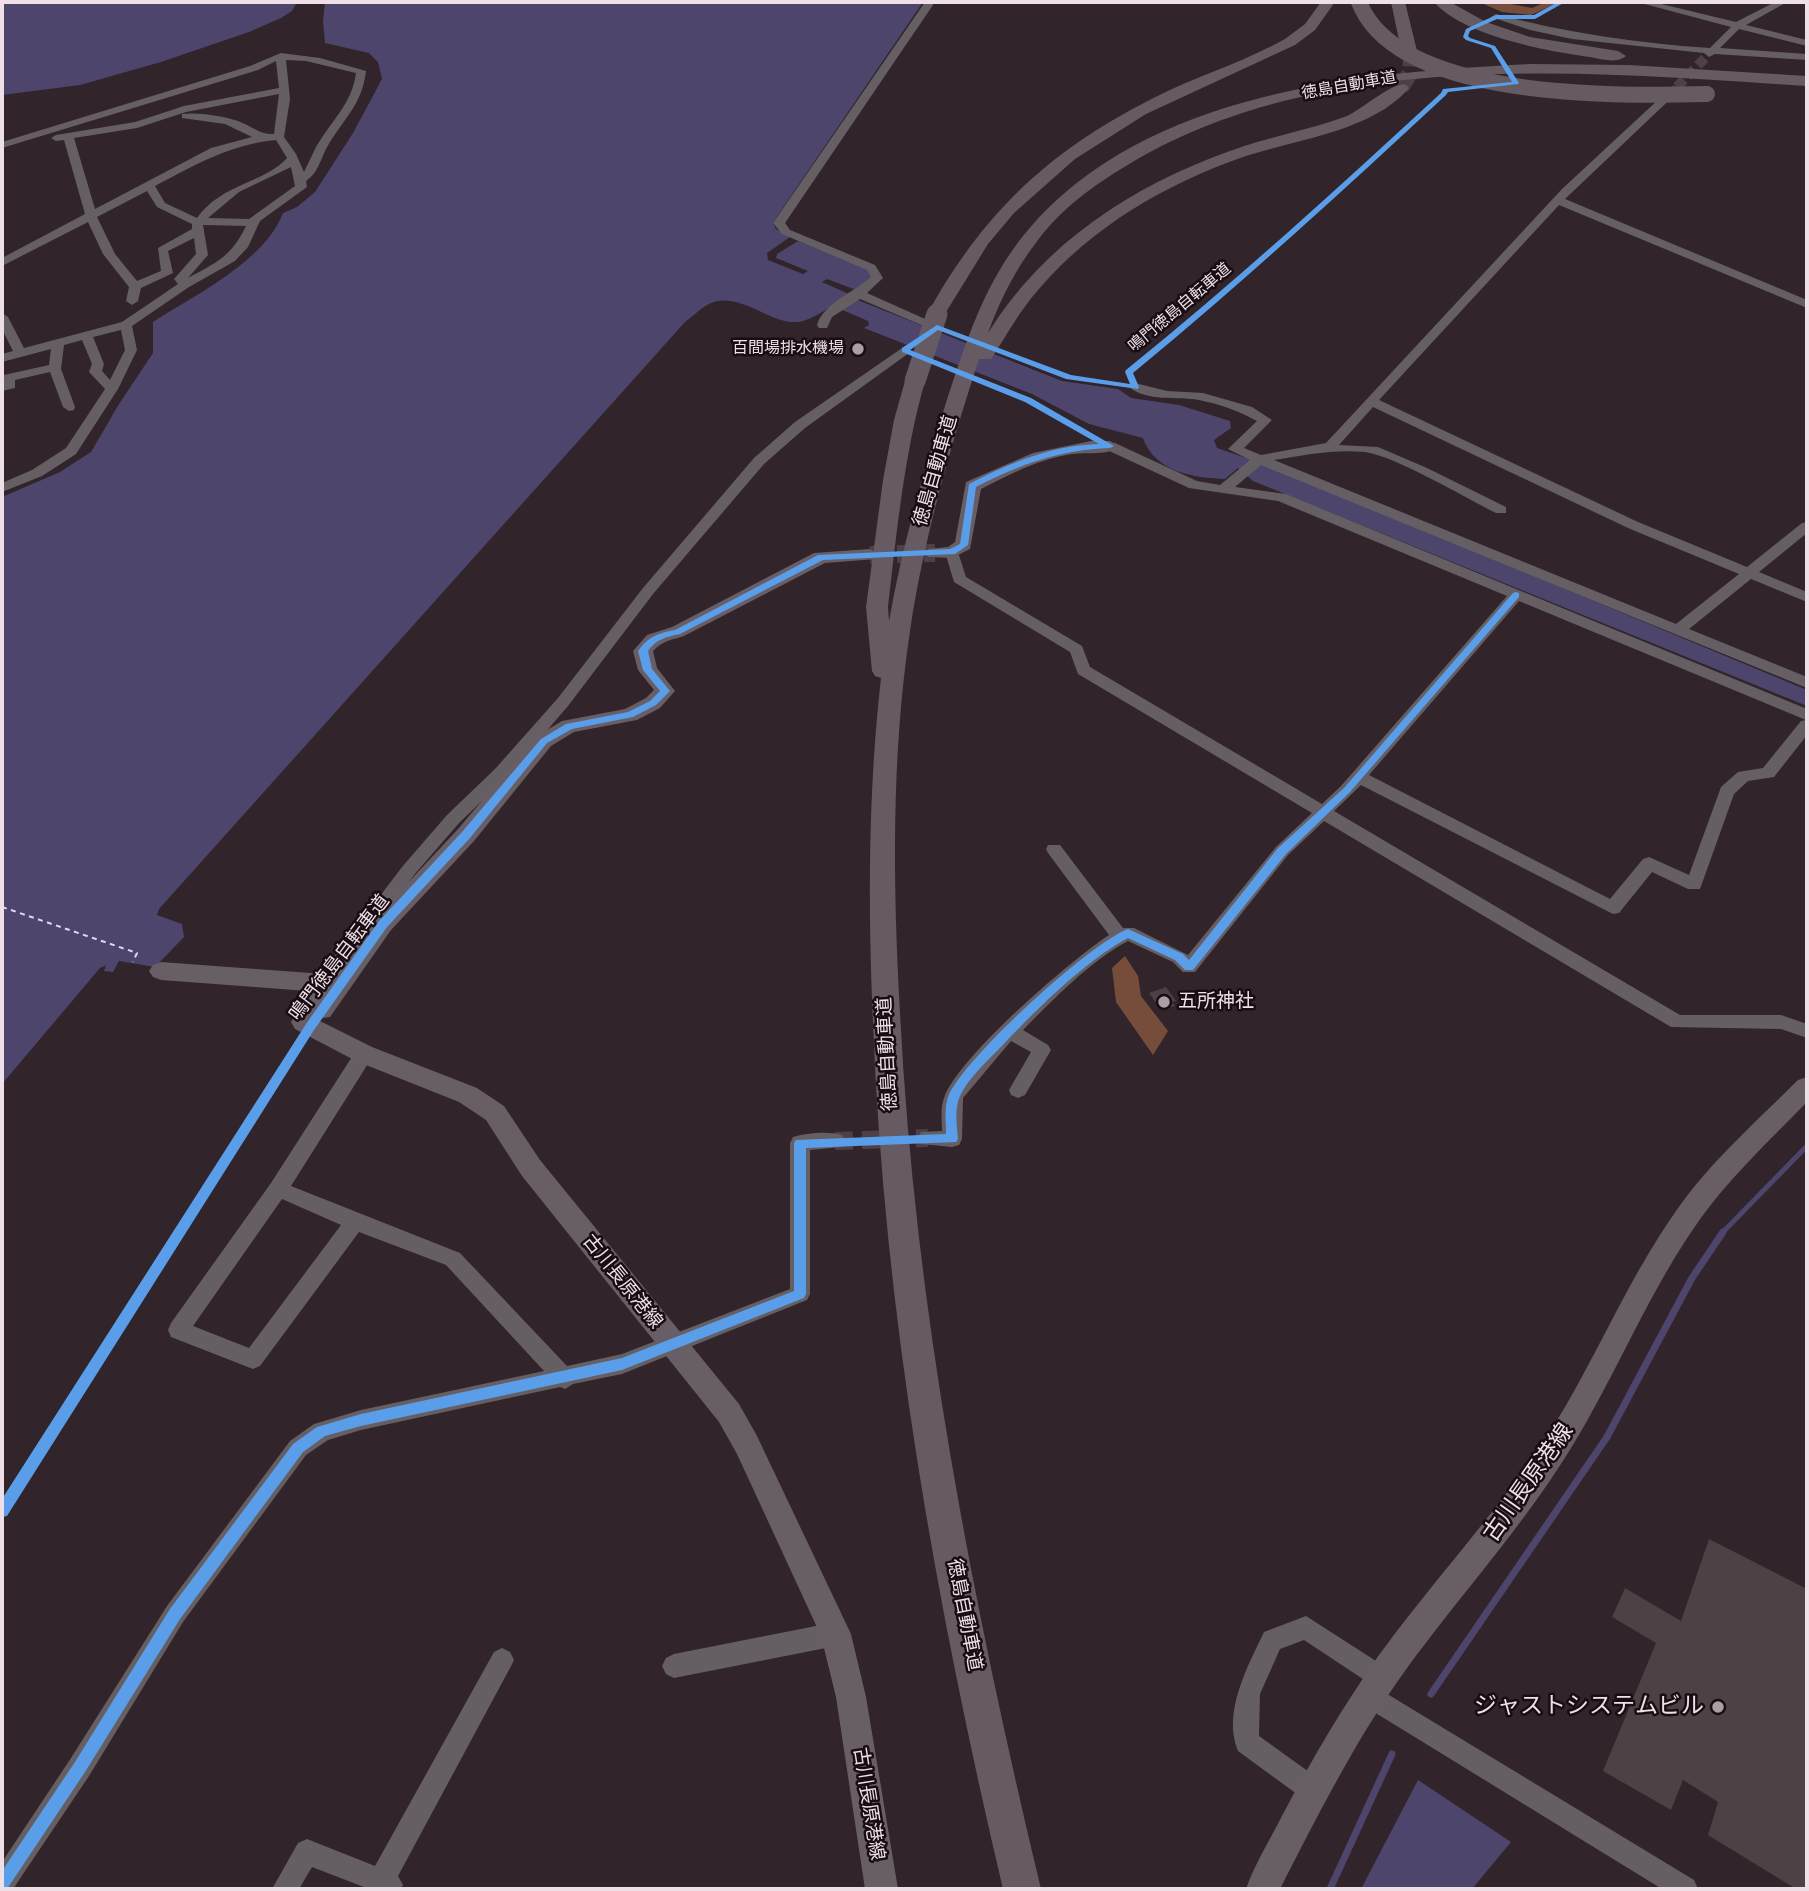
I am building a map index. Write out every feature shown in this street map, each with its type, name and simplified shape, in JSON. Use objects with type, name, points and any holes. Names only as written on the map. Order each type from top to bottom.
[{"type":"highway","points":[[888,732],[877,607],[893,480],[904,420],[915,381],[937,320],[961,267],[987,231],[1041,176],[1090,140],[1137,112],[1290,42],[1310,27],[1328,2]]},
{"type":"highway","points":[[1359,2],[1368,20],[1394,44],[1435,65],[1483,81],[1562,93],[1807,93]]},
{"type":"highway","points":[[1398,2],[1411,59]]},
{"type":"highway","points":[[1441,2],[1496,31],[1557,47],[1591,53],[1807,72]]},
{"type":"highway","name":"徳島自動車道","points":[[1023,1889],[1002,1803],[952,1559],[916,1345],[896,1180],[886,1036],[883,909],[888,732],[894,666],[908,582],[924,506],[957,398],[990,318],[1021,262],[1073,208],[1114,177],[1205,130],[1299,100],[1428,76],[1664,73],[1807,81]]},
{"type":"highway","points":[[990,318],[1026,290],[1067,247],[1131,201],[1212,163],[1355,118],[1401,88]]},
{"type":"main road","points":[[944,553],[964,545],[972,486],[1057,449],[1110,446]]},
{"type":"main road","name":"鳴門徳島自転車道","points":[[310,1027],[383,924],[466,835],[544,741],[569,726],[631,715],[653,703],[665,691],[648,670],[643,650],[649,641],[656,636],[677,632],[821,557],[870,555]]},
{"type":"main road","points":[[161,971],[324,983],[303,1022],[310,1027]]},
{"type":"main road","name":"古川長原港線","points":[[310,1027],[365,1054],[468,1096],[495,1113],[531,1168],[729,1412],[836,1634],[850,1697],[882,1889]]},
{"type":"main road","name":"古川長原港線","points":[[1262,1889],[1314,1791],[1375,1687],[1408,1641],[1492,1539],[1547,1460],[1584,1403],[1651,1273],[1687,1217],[1749,1146],[1807,1087]]},
{"type":"street","points":[[823,325],[826,315],[877,278],[871,268],[786,232],[779,223],[930,2]]},
{"type":"street","points":[[1642,2],[1807,43]]},
{"type":"street","points":[[1705,58],[1738,25],[1782,2]]},
{"type":"street","points":[[1496,17],[1567,36],[1807,57]]},
{"type":"street","points":[[2,145],[254,68],[264,60],[281,56],[361,71]]},
{"type":"street","points":[[2,358],[126,325],[185,284],[231,259],[242,247],[252,223],[301,187],[288,147],[279,136],[284,90],[281,56]]},
{"type":"street","points":[[300,180],[309,174],[322,146],[341,122],[359,89],[361,71],[355,58]]},
{"type":"street","points":[[1224,489],[1256,460],[1330,446],[1560,201],[1566,191],[1677,87]]},
{"type":"street","points":[[2,152],[38,141],[137,125],[184,109],[284,90]]},
{"type":"street","points":[[173,114],[233,121],[243,124],[262,139]]},
{"type":"street","points":[[2,263],[215,150],[279,136]]},
{"type":"street","points":[[68,137],[104,250],[117,269],[135,286]]},
{"type":"street","points":[[135,286],[167,273],[162,250],[198,225],[208,210],[235,190],[285,167],[292,159]]},
{"type":"street","points":[[149,186],[161,205],[198,225],[252,223]]},
{"type":"street","points":[[1560,201],[1807,304]]},
{"type":"street","points":[[185,284],[180,279],[202,255],[198,225]]},
{"type":"street","points":[[132,301],[135,286]]},
{"type":"street","points":[[856,295],[937,320]]},
{"type":"street","points":[[2,317],[20,353]]},
{"type":"street","points":[[2,488],[71,452],[112,389],[131,351],[126,325]]},
{"type":"street","points":[[88,337],[99,364],[95,372],[112,389]]},
{"type":"street","points":[[58,344],[55,368],[69,407]]},
{"type":"street","points":[[324,983],[408,871],[563,702],[648,591],[759,461],[800,425],[905,350]]},
{"type":"street","points":[[2,387],[10,385],[8,378],[55,368]]},
{"type":"street","points":[[1135,387],[1167,395],[1198,396],[1247,410],[1265,420],[1235,449],[1256,460],[1807,683]]},
{"type":"street","points":[[1372,402],[1633,525],[1807,597]]},
{"type":"street","points":[[1110,446],[1194,485],[1281,497],[1807,715]]},
{"type":"street","points":[[1330,446],[1338,450],[1369,448],[1434,476],[1501,510]]},
{"type":"street","points":[[1677,631],[1807,526]]},
{"type":"street","points":[[944,553],[959,579],[1077,649],[1083,670],[1677,1022],[1781,1021],[1807,1031]]},
{"type":"street","points":[[928,1138],[952,1139],[954,1096],[988,1051],[1075,970],[1119,936],[1128,933],[1179,957],[1189,967],[1282,851],[1324,814],[1359,777],[1516,596]]},
{"type":"street","points":[[1359,777],[1613,908],[1649,863],[1694,884],[1727,791],[1744,776],[1768,773],[1807,725]]},
{"type":"street","points":[[1055,849],[1119,936]]},
{"type":"street","points":[[1010,1031],[1042,1050],[1018,1090]]},
{"type":"street","points":[[355,1222],[253,1359],[178,1330],[278,1189],[365,1054]]},
{"type":"street","points":[[2,1884],[80,1767],[175,1614],[298,1448],[322,1432],[361,1420],[565,1379],[622,1364],[800,1294],[800,1143],[835,1141]]},
{"type":"street","points":[[278,1189],[453,1259],[565,1379]]},
{"type":"street","points":[[1314,1791],[1247,1742],[1248,1693],[1272,1640],[1307,1628],[1375,1687],[1685,1889]]},
{"type":"street","points":[[674,1666],[836,1634]]},
{"type":"street","points":[[285,1889],[307,1852],[385,1885],[502,1660]]},
{"type":"shaded area","points":[[2,2],[297,2],[292,11],[281,18],[249,32],[161,62],[80,85],[2,95]]},
{"type":"shaded area","points":[[325,2],[923,2],[773,223],[776,229],[790,237],[767,253],[768,260],[803,274],[808,271],[776,258],[777,254],[798,241],[870,270],[872,275],[870,281],[859,291],[827,279],[822,282],[849,294],[803,321],[786,321],[741,303],[718,301],[707,305],[685,322],[159,909],[157,915],[182,924],[184,937],[155,967],[119,961],[113,972],[104,971],[106,965],[100,968],[2,1084],[2,497],[60,472],[91,452],[153,353],[153,322],[245,261],[274,230],[283,213],[297,207],[315,192],[353,133],[382,79],[378,62],[369,53],[325,43]]},
{"type":"shaded area","points":[[1479,2],[1500,2],[1532,8],[1546,2],[1560,2],[1531,15],[1502,12]]},
{"type":"shaded area","points":[[855,299],[1062,381],[1118,389],[1131,398],[1179,405],[1230,421],[1231,428],[1214,440],[1217,448],[1275,468],[1807,690],[1807,706],[1253,481],[1238,468],[1225,479],[1177,471],[1156,459],[1143,438],[1089,424],[1032,394],[864,328],[869,325],[868,321],[840,309]]},
{"type":"shaded area","points":[[1125,956],[1138,976],[1141,996],[1168,1031],[1153,1055],[1116,1002],[1112,968]]},
{"type":"shaded area","points":[[1418,1780],[1511,1842],[1472,1889],[1361,1889]]},
{"type":"building","name":"五所神社","points":[[1166,987],[1176,1001],[1172,1002],[1175,1006],[1161,1010],[1149,993]]},
{"type":"building","name":"ジャストシステムビル","points":[[1709,1539],[1807,1589],[1807,1889],[1796,1889],[1708,1835],[1718,1802],[1683,1780],[1671,1810],[1603,1771],[1656,1643],[1612,1617],[1625,1588],[1681,1621]]},
{"type":"waterway","points":[[1721,1234],[1807,1146]]},
{"type":"waterway","points":[[1431,1694],[1607,1437],[1692,1278],[1723,1232]]},
{"type":"waterway","points":[[1330,1889],[1392,1754]]},
{"type":"ferry route","points":[[2,907],[137,953],[133,962]]},
{"type":"tunnel","points":[[1677,87],[1705,58]]},
{"type":"tunnel","points":[[1401,88],[1410,73],[1411,59]]},
{"type":"tunnel","points":[[870,555],[935,553]]},
{"type":"tunnel","points":[[835,1141],[928,1138]]},
{"type":"cycle path","points":[[905,350],[937,327],[1069,377],[1135,387],[1129,372],[1289,236],[1444,94],[1445,90],[1516,83],[1493,47],[1468,39],[1465,36],[1468,30],[1496,17],[1535,17],[1562,2]]},
{"type":"cycle path","points":[[905,350],[1028,400],[1107,445]]},
{"type":"cycle path","points":[[2,1511],[310,1027],[383,924],[466,835],[544,741],[569,726],[630,715],[653,703],[665,691],[648,670],[643,651],[657,637],[677,632],[821,557],[952,552],[964,545],[972,486],[1006,469],[1056,452],[1110,446]]},
{"type":"cycle path","points":[[2,1884],[80,1767],[175,1614],[298,1448],[322,1431],[361,1420],[622,1364],[800,1294],[800,1143],[952,1139],[952,1101],[963,1081],[1034,1007],[1113,941],[1128,933],[1179,957],[1189,967],[1282,851],[1347,790],[1516,595]]},
{"type":"place","name":"百間場排水機場","points":[[858,349]]},
{"type":"place","name":"五所神社","points":[[1164,1002]]},
{"type":"place","name":"ジャストシステムビル","points":[[1718,1707]]}]
